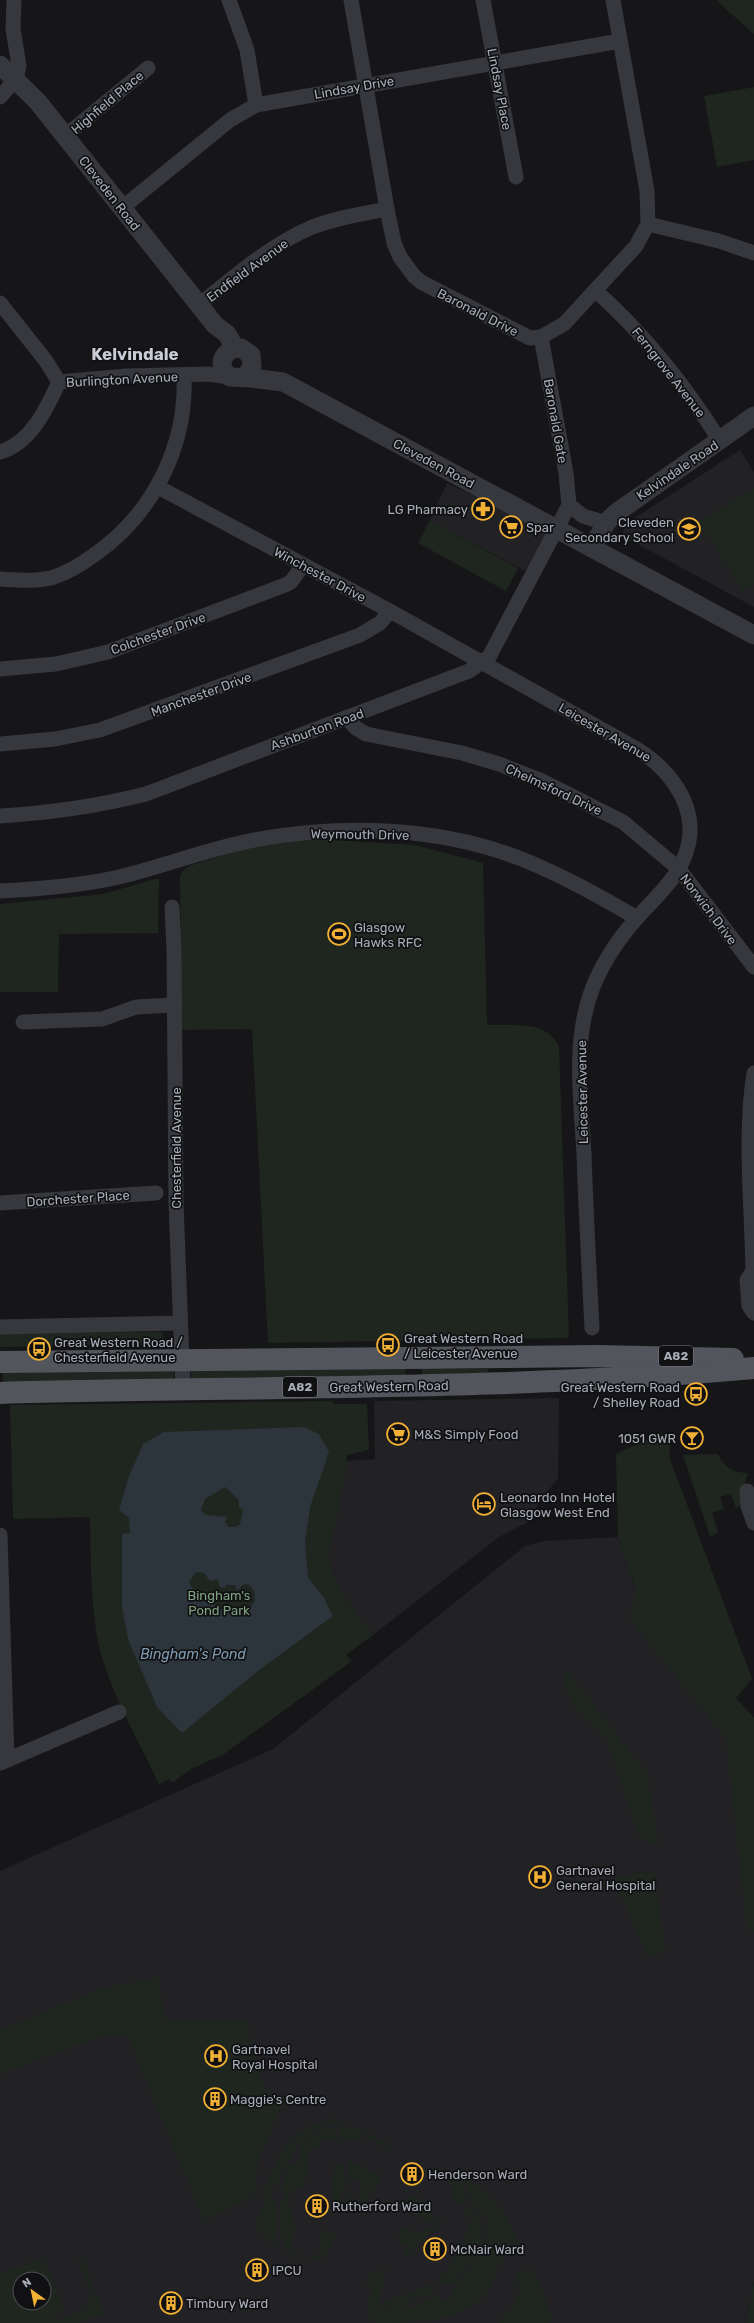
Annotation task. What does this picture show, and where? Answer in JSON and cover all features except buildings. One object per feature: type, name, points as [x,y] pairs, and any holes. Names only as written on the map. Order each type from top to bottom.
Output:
[{"type":"main road","name":"A82","points":[[0,1362],[598,1356],[678,1356],[754,1360]]},
{"type":"main road","name":"Great Western Road","points":[[0,1393],[183,1388],[499,1385],[600,1380],[754,1368]]},
{"type":"street","points":[[0,97],[16,79],[19,66],[13,29],[14,0]]},
{"type":"street","points":[[229,0],[247,50],[256,105]]},
{"type":"street","name":"Baronald Drive","points":[[351,0],[387,209],[397,250],[414,276],[422,282],[518,333],[530,338],[541,337]]},
{"type":"street","name":"Lindsay Place","points":[[483,0],[516,177]]},
{"type":"street","points":[[541,337],[564,324],[596,291],[636,246],[648,224],[647,191],[613,0]]},
{"type":"street","name":"Lindsay Drive","points":[[122,208],[230,120],[256,105],[495,62],[620,42]]},
{"type":"street","name":"Cleveden Road","points":[[0,65],[16,79],[66,136],[215,325],[231,365],[283,382],[754,635]]},
{"type":"street","name":"Highfield Place","points":[[66,136],[148,68]]},
{"type":"street","name":"Endfield Avenue","points":[[199,305],[280,244],[310,228],[342,217],[387,209]]},
{"type":"street","points":[[648,224],[719,241],[754,252]]},
{"type":"street","name":"Ferngrove Avenue","points":[[596,291],[623,315],[658,354],[720,440]]},
{"type":"street","points":[[0,302],[46,361],[59,382]]},
{"type":"street","name":"Baronald Gate","points":[[541,337],[566,473],[569,505]]},
{"type":"street","name":"Burlington Avenue","points":[[0,452],[19,442],[30,432],[50,401],[59,382],[127,376],[184,376],[231,365]]},
{"type":"street","points":[[0,579],[41,580],[55,576],[82,564],[101,550],[129,525],[158,487],[175,443],[185,398],[184,376]]},
{"type":"street","name":"Kelvindale Road","points":[[592,548],[606,523],[629,503],[754,416]]},
{"type":"street","name":"Winchester Drive","points":[[158,487],[483,662]]},
{"type":"street","points":[[556,529],[569,505],[583,516],[606,523]]},
{"type":"street","name":"Ashburton Road","points":[[0,816],[60,811],[114,802],[146,794],[470,671],[489,657],[556,529]]},
{"type":"street","name":"Colchester Drive","points":[[0,669],[56,664],[108,652],[286,585],[291,582],[303,566]]},
{"type":"street","name":"Manchester Drive","points":[[0,744],[83,734],[126,722],[360,635],[380,622],[390,611]]},
{"type":"street","name":"Leicester Avenue","points":[[483,662],[637,749],[660,765],[675,785],[683,799],[690,821],[690,835],[679,869],[663,891],[637,918],[608,958],[594,986],[580,1038],[592,1328]]},
{"type":"street","name":"Chelmsford Drive","points":[[347,718],[356,728],[366,734],[462,753],[498,764],[542,781],[623,822],[679,869]]},
{"type":"street","name":"Weymouth Drive","points":[[0,892],[84,884],[117,878],[259,839],[336,831],[381,831],[448,840],[490,849],[518,858],[568,879],[637,918]]},
{"type":"street","name":"Norwich Drive","points":[[679,869],[754,967]]},
{"type":"street","name":"Chesterfield Avenue","points":[[172,907],[175,1005],[176,1202],[183,1388]]},
{"type":"street","points":[[23,1022],[102,1019],[136,1007],[175,1005]]},
{"type":"street","points":[[754,1073],[750,1096],[752,1124],[753,1271],[747,1280],[749,1306],[754,1313]]},
{"type":"street","name":"Dorchester Place","points":[[0,1203],[156,1193]]},
{"type":"street","points":[[0,1327],[180,1323]]},
{"type":"street","points":[[747,1491],[748,1506],[754,1523]]},
{"type":"street","points":[[0,1534],[3,1761],[119,1712]]},
{"type":"shaded area","name":"Cleveden Secondary School","points":[[740,450],[754,472],[754,607],[621,535],[627,523]]},
{"type":"shaded area","points":[[447,483],[549,531],[525,571],[430,520]]},
{"type":"shaded area","points":[[559,1398],[558,1478],[537,1505],[532,1520],[499,1537],[373,1635],[339,1589],[328,1558],[346,1461],[375,1459],[374,1401]]},
{"type":"shaded area","points":[[618,1537],[636,1591],[754,1718],[754,2282],[746,2323],[0,2323],[0,1871],[273,1749],[525,1546],[545,1541]]},
{"type":"green space","points":[[717,0],[754,0],[754,34],[718,2]]},
{"type":"green space","points":[[754,87],[754,160],[717,167],[704,96]]},
{"type":"green space","points":[[754,488],[754,585],[743,591],[699,522]]},
{"type":"green space","points":[[430,520],[518,568],[506,591],[418,543]]},
{"type":"green space","points":[[315,839],[415,845],[483,863],[487,1025],[518,1025],[538,1028],[547,1032],[554,1038],[559,1047],[569,1338],[268,1343],[252,1029],[182,1030],[180,878],[182,872],[189,866],[244,848]]},
{"type":"green space","points":[[159,878],[158,933],[59,934],[58,992],[0,992],[0,904],[103,894]]},
{"type":"green space","points":[[162,1332],[166,1344],[0,1347],[0,1333]]},
{"type":"green space","points":[[431,1366],[446,1369],[488,1369],[488,1377],[422,1378],[422,1369]]},
{"type":"green space","points":[[191,1367],[405,1367],[405,1377],[191,1380]]},
{"type":"green space","points":[[174,1368],[174,1380],[3,1383],[3,1373],[6,1369]]},
{"type":"green space","name":"Bingham's Pond Park","points":[[333,1401],[333,1404],[367,1404],[369,1450],[347,1455],[346,1470],[328,1558],[339,1589],[373,1635],[346,1655],[352,1661],[224,1754],[191,1769],[172,1783],[170,1779],[159,1784],[124,1714],[109,1677],[98,1641],[95,1626],[91,1579],[90,1517],[13,1519],[10,1405]]},
{"type":"green space","points":[[659,1432],[669,1437],[670,1459],[752,1679],[736,1698],[754,1718],[754,1931],[747,1931],[726,1738],[630,1620],[636,1590],[618,1537],[616,1454]]},
{"type":"green space","points":[[718,1454],[726,1466],[738,1472],[748,1473],[743,1488],[742,1506],[736,1508],[731,1494],[720,1497],[724,1509],[712,1513],[718,1533],[710,1536],[683,1455]]},
{"type":"green space","points":[[567,1671],[648,1775],[658,1847],[639,1836],[607,1739],[573,1705],[563,1681]]},
{"type":"green space","points":[[654,1871],[665,1950],[648,1959],[614,1878]]},
{"type":"green space","points":[[159,1977],[164,2021],[248,2021],[250,2047],[265,2089],[285,2100],[259,2156],[254,2196],[204,2221],[127,2035],[99,2037],[0,2074],[0,2030],[104,1988]]},
{"type":"green space","points":[[328,2119],[337,2120],[337,2123],[325,2125],[306,2136],[292,2154],[277,2186],[270,2189],[269,2196],[277,2203],[277,2239],[274,2246],[255,2225],[266,2202],[263,2197],[263,2190],[275,2165],[294,2138],[303,2131]]},
{"type":"green space","points":[[339,2125],[360,2129],[393,2147],[391,2151],[360,2134],[356,2141],[340,2140],[337,2126]]},
{"type":"green space","points":[[333,2126],[336,2140],[321,2138],[320,2148],[310,2146],[304,2188],[295,2187],[294,2190],[288,2192],[288,2198],[293,2199],[292,2202],[285,2197],[281,2188],[290,2164],[296,2165],[301,2162],[302,2155],[299,2149],[306,2141],[319,2132]]},
{"type":"green space","points":[[347,2159],[382,2177],[364,2202],[357,2200],[363,2189],[359,2181],[350,2179]]},
{"type":"green space","points":[[335,2164],[344,2166],[344,2174],[348,2184],[340,2197],[343,2207],[337,2209],[330,2205]]},
{"type":"green space","points":[[427,2167],[461,2183],[467,2198],[463,2206],[451,2196],[455,2187],[425,2171]]},
{"type":"green space","points":[[466,2179],[484,2191],[498,2206],[518,2242],[517,2248],[504,2258],[498,2267],[488,2289],[478,2300],[466,2309],[453,2315],[438,2319],[376,2323],[369,2315],[368,2311],[368,2301],[373,2286],[366,2281],[372,2271],[379,2275],[386,2264],[380,2304],[383,2309],[396,2311],[405,2309],[436,2295],[442,2302],[452,2298],[454,2290],[485,2241],[485,2227],[489,2221],[485,2214],[478,2212],[471,2201],[466,2188]]},
{"type":"green space","points":[[347,2193],[352,2197],[348,2202],[354,2210],[358,2204],[364,2208],[361,2216],[347,2206],[344,2199]]},
{"type":"green space","points":[[410,2194],[433,2206],[431,2212],[435,2217],[426,2224],[425,2219],[413,2210],[402,2208]]},
{"type":"green space","points":[[283,2199],[291,2206],[290,2216],[294,2217],[293,2224],[295,2225],[291,2252],[302,2254],[300,2259],[293,2257],[287,2252],[281,2236],[280,2202]]},
{"type":"green space","points":[[467,2208],[472,2210],[476,2216],[481,2227],[482,2239],[458,2279],[449,2285],[442,2285],[440,2278],[449,2270],[473,2221],[463,2210]]},
{"type":"green space","points":[[440,2219],[444,2219],[407,2257],[403,2255],[407,2247],[399,2242],[400,2235],[396,2233],[408,2226],[412,2232],[416,2233],[424,2231]]},
{"type":"green space","points":[[322,2228],[337,2235],[323,2256],[319,2259],[308,2260],[309,2255],[319,2256]]},
{"type":"green space","points":[[42,2258],[48,2271],[12,2271],[12,2311],[52,2311],[52,2280],[64,2306],[51,2321],[64,2318],[80,2311],[89,2302],[92,2296],[77,2259],[82,2258],[104,2313],[78,2323],[0,2323],[0,2274]]},
{"type":"green space","points":[[522,2270],[529,2270],[534,2275],[541,2287],[553,2320],[548,2323],[498,2323],[515,2301],[521,2285],[514,2282],[518,2272]]},
{"type":"green space","points":[[754,2282],[754,2323],[746,2323]]},
{"type":"green space","points":[[433,2284],[437,2287],[433,2293],[426,2296],[412,2298],[405,2307],[399,2310],[392,2312],[384,2306],[384,2302]]},
{"type":"water","name":"Bingham's Pond","points":[[304,1427],[319,1434],[329,1452],[310,1507],[305,1542],[308,1577],[324,1598],[333,1616],[259,1670],[182,1733],[157,1707],[128,1639],[122,1607],[122,1534],[130,1533],[129,1518],[119,1510],[129,1476],[143,1444],[164,1432]],"holes":[[[225,1487],[239,1500],[239,1507],[243,1510],[240,1524],[236,1527],[228,1527],[225,1522],[227,1517],[206,1515],[201,1510],[205,1499]],[[197,1572],[204,1573],[210,1581],[218,1579],[220,1587],[225,1588],[226,1585],[234,1585],[238,1591],[242,1585],[248,1584],[254,1591],[255,1601],[247,1612],[233,1615],[208,1602],[196,1593],[189,1582]]]},
{"type":"place","name":"LG Pharmacy","points":[[483,509]]},
{"type":"place","name":"Spar","points":[[511,527]]},
{"type":"place","name":"Cleveden Secondary School","points":[[689,529]]},
{"type":"place","name":"Glasgow Hawks RFC","points":[[339,934]]},
{"type":"place","name":"Great Western Road / Leicester Avenue","points":[[388,1345]]},
{"type":"place","name":"Great Western Road / Chesterfield Avenue","points":[[39,1349]]},
{"type":"place","name":"Great Western Road / Shelley Road","points":[[696,1394]]},
{"type":"place","name":"M&S Simply Food","points":[[398,1434]]},
{"type":"place","name":"1051 GWR","points":[[692,1438]]},
{"type":"place","name":"Leonardo Inn Hotel Glasgow West End","points":[[484,1504]]},
{"type":"place","name":"Gartnavel General Hospital","points":[[540,1877]]},
{"type":"place","name":"Gartnavel Royal Hospital","points":[[216,2056]]},
{"type":"place","name":"Maggie's Centre","points":[[215,2099]]},
{"type":"place","name":"Henderson Ward","points":[[412,2174]]},
{"type":"place","name":"Rutherford Ward","points":[[317,2206]]},
{"type":"place","name":"McNair Ward","points":[[435,2249]]},
{"type":"place","name":"IPCU","points":[[257,2270]]},
{"type":"place","name":"Timbury Ward","points":[[171,2303]]},
{"type":"district","name":"Kelvindale","points":[[135,354]]}]
